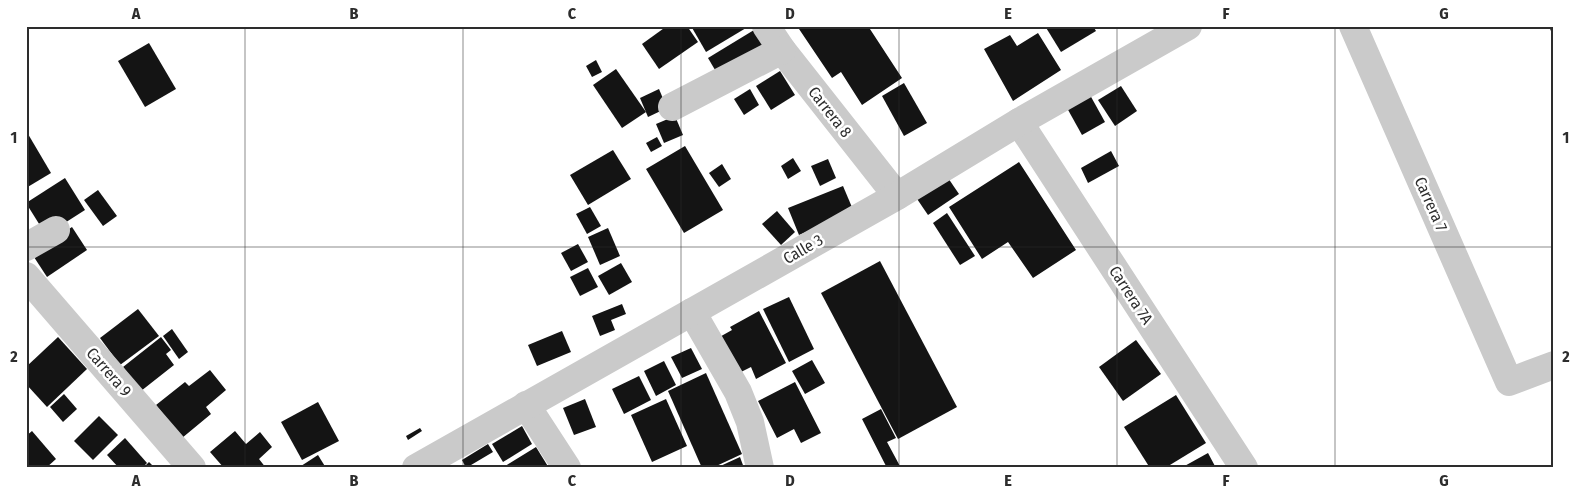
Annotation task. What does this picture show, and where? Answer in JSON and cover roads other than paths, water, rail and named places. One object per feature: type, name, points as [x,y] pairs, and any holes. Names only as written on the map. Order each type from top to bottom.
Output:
[{"type":"street","name":"Carrera 8","points":[[766,26],[782,50],[897,196]]},
{"type":"street","name":"Calle 3","points":[[416,468],[897,196],[1019,122],[1188,26]]},
{"type":"street","name":"Carrera 7","points":[[1353,26],[1509,382],[1554,366]]},
{"type":"street","points":[[672,107],[782,50]]},
{"type":"street","name":"Carrera 7A","points":[[1019,122],[1244,468]]},
{"type":"street","points":[[26,247],[56,230]]},
{"type":"street","name":"Carrera 9","points":[[26,276],[192,468]]},
{"type":"street","points":[[692,312],[738,392],[750,422],[760,468]]},
{"type":"street","points":[[526,405],[567,468]]}]
